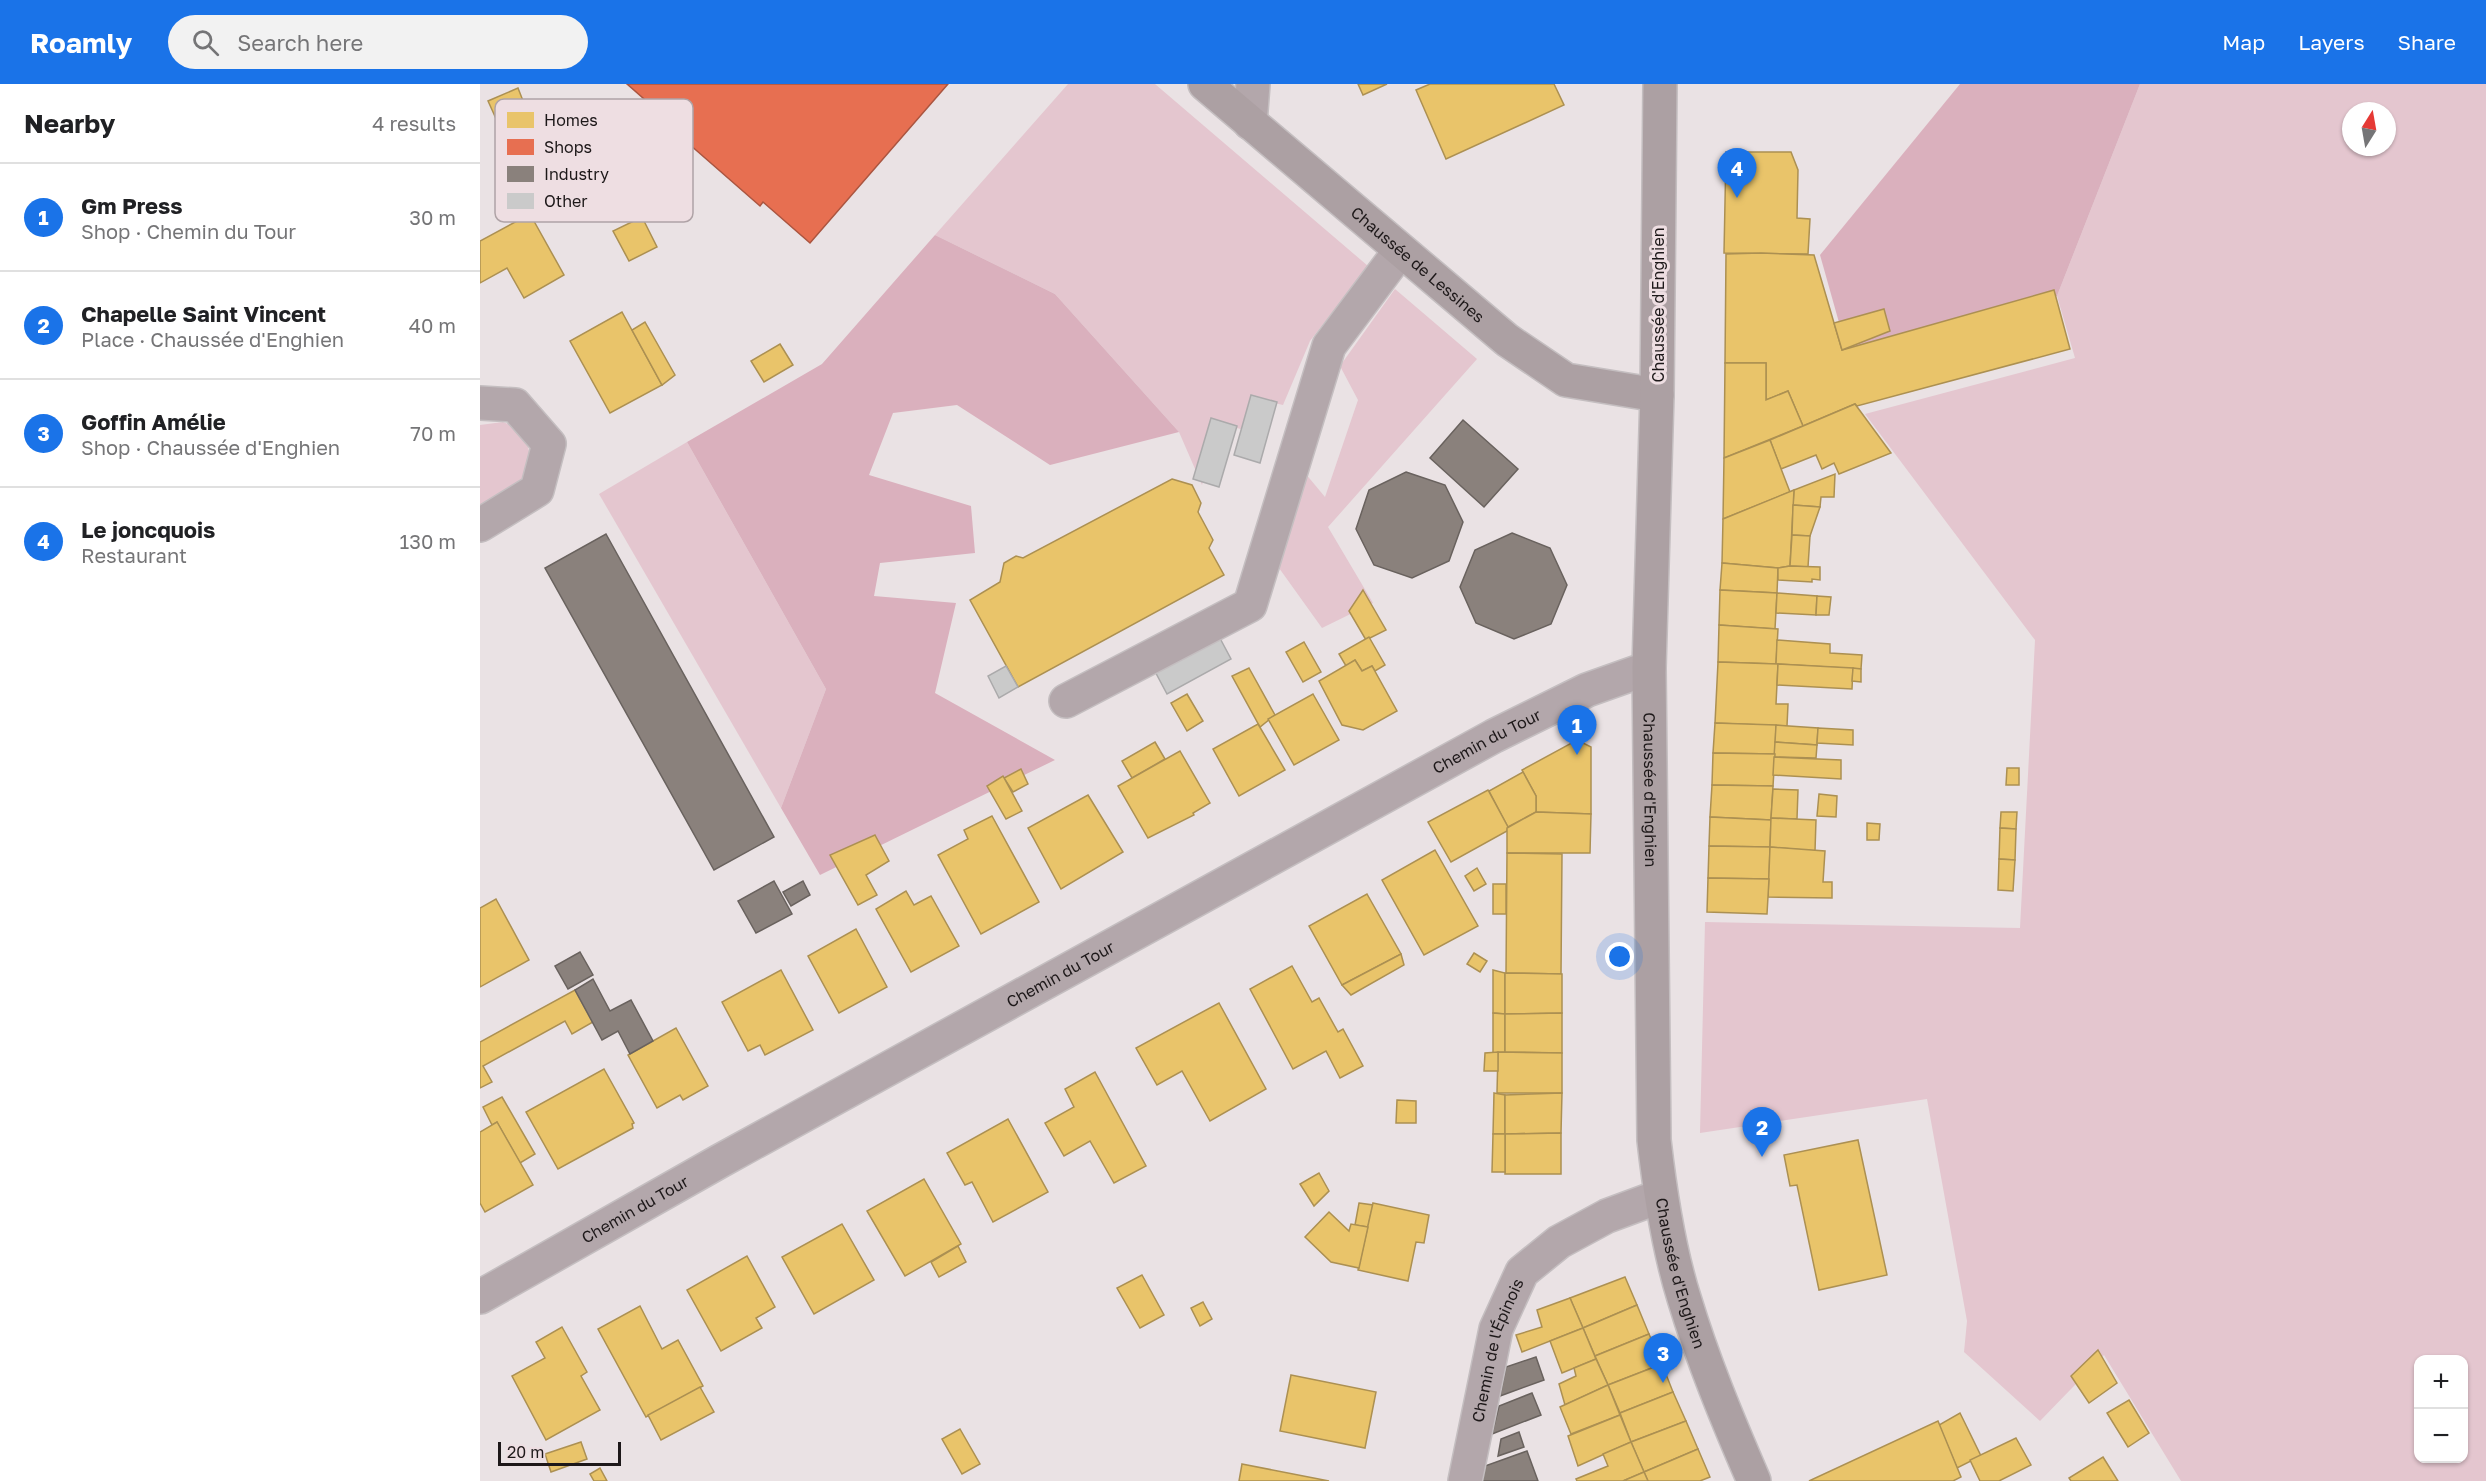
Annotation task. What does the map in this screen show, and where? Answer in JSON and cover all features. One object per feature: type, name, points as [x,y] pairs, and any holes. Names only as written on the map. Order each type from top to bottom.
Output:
[{"type":"main road","name":"Chaussée de Lessines","points":[[1205,84],[1507,340],[1566,380],[1657,395]]},
{"type":"main road","name":"Chaussée d'Enghien","points":[[1660,84],[1657,395],[1649,668],[1654,1140],[1661,1196],[1683,1296],[1715,1391],[1754,1481]]},
{"type":"street","points":[[1250,123],[1253,84]]},
{"type":"street","points":[[1066,701],[1250,605],[1329,346],[1400,251]]},
{"type":"street","points":[[480,403],[515,405],[549,444],[537,490],[480,525]]},
{"type":"street","name":"Chemin du Tour","points":[[480,1297],[720,1161],[1494,736],[1587,690],[1649,668]]},
{"type":"street","name":"Chemin de l'Épinois","points":[[1465,1481],[1496,1329],[1522,1272],[1559,1242],[1607,1216],[1661,1196]]},
{"type":"shaded area","points":[[1068,84],[1155,84],[1368,266],[1310,341],[1283,405],[1256,399],[1245,430],[1220,424],[1202,485],[1179,432],[1055,294],[935,235]]},
{"type":"shaded area","points":[[1960,84],[2140,84],[2057,296],[1847,351],[1820,255]]},
{"type":"shaded area","points":[[2140,84],[2486,84],[2486,1481],[2181,1481],[2104,1355],[2040,1421],[1964,1352],[1967,1321],[1927,1099],[1700,1133],[1705,922],[2020,928],[2035,640],[1865,414],[2075,358],[2057,296]]},
{"type":"shaded area","points":[[935,235],[1055,294],[1179,432],[1050,465],[957,405],[893,413],[869,475],[971,506],[975,553],[880,563],[874,596],[956,603],[935,693],[1055,760],[820,875],[781,808],[826,689],[687,442],[822,364]]},
{"type":"shaded area","points":[[1395,289],[1477,359],[1328,527],[1373,603],[1322,628],[1279,568],[1305,473],[1325,497],[1358,400],[1340,366]]},
{"type":"shaded area","points":[[503,422],[513,427],[526,441],[530,458],[528,467],[517,485],[480,506],[480,425]]},
{"type":"shaded area","points":[[687,442],[826,689],[781,808],[599,494]]},
{"type":"building: Homes","points":[[1358,84],[1387,84],[1363,95]]},
{"type":"building: Homes","points":[[1430,84],[1554,84],[1564,105],[1446,159],[1416,90]]},
{"type":"building: Homes","points":[[518,88],[522,99],[495,99],[495,116],[488,101]]},
{"type":"building: Homes","points":[[1726,152],[1791,152],[1798,170],[1797,218],[1810,219],[1808,254],[1724,253]]},
{"type":"building: Homes","points":[[515,222],[534,222],[564,275],[524,298],[507,268],[480,283],[480,241]]},
{"type":"building: Homes","points":[[632,222],[644,222],[657,247],[629,261],[613,231]]},
{"type":"building: Homes","points":[[1726,254],[1814,255],[1842,350],[2054,290],[2070,349],[1857,406],[1855,404],[1803,426],[1788,391],[1766,400],[1766,363],[1725,363]]},
{"type":"building: Homes","points":[[1884,309],[1890,331],[1842,350],[1834,323]]},
{"type":"building: Homes","points":[[622,312],[662,385],[610,413],[570,341]]},
{"type":"building: Homes","points":[[645,322],[675,375],[662,385],[632,330]]},
{"type":"building: Homes","points":[[780,344],[793,365],[764,382],[751,361]]},
{"type":"building: Homes","points":[[1725,363],[1766,363],[1766,400],[1788,391],[1803,426],[1724,458]]},
{"type":"building: Homes","points":[[1855,404],[1891,453],[1839,474],[1834,463],[1822,469],[1816,455],[1781,469],[1770,440]]},
{"type":"building: Homes","points":[[1770,440],[1790,492],[1723,519],[1724,458]]},
{"type":"building: Homes","points":[[1835,474],[1834,497],[1821,497],[1820,507],[1793,505],[1794,490]]},
{"type":"building: Homes","points":[[1172,479],[1192,485],[1201,503],[1198,512],[1213,540],[1209,548],[1224,575],[1018,687],[970,600],[1000,582],[1004,563],[1016,556],[1023,558]]},
{"type":"building: Homes","points":[[1794,490],[1790,566],[1778,568],[1722,563],[1723,519]]},
{"type":"building: Homes","points":[[1793,505],[1820,507],[1810,536],[1792,535]]},
{"type":"building: Homes","points":[[1792,535],[1810,536],[1808,567],[1790,566]]},
{"type":"building: Homes","points":[[1722,563],[1778,568],[1777,593],[1720,590]]},
{"type":"building: Homes","points":[[1820,567],[1820,580],[1812,579],[1812,582],[1778,580],[1778,568]]},
{"type":"building: Homes","points":[[1363,590],[1386,630],[1366,640],[1349,611]]},
{"type":"building: Homes","points":[[1720,590],[1777,593],[1775,629],[1719,625]]},
{"type":"building: Homes","points":[[1777,593],[1817,596],[1816,615],[1776,613]]},
{"type":"building: Homes","points":[[1817,596],[1831,597],[1829,615],[1816,615]]},
{"type":"building: Homes","points":[[1719,625],[1778,629],[1776,664],[1718,662]]},
{"type":"building: Homes","points":[[1369,637],[1385,665],[1375,671],[1372,666],[1362,671],[1355,660],[1346,666],[1339,654]]},
{"type":"building: Homes","points":[[1777,640],[1830,644],[1830,653],[1862,655],[1861,669],[1776,664]]},
{"type":"building: Homes","points":[[1304,642],[1321,672],[1303,682],[1286,652]]},
{"type":"building: Homes","points":[[1355,660],[1362,671],[1372,666],[1397,711],[1363,730],[1342,725],[1319,681]]},
{"type":"building: Homes","points":[[1718,662],[1778,664],[1776,704],[1788,704],[1787,726],[1715,723]]},
{"type":"building: Homes","points":[[1778,664],[1853,668],[1852,689],[1777,685]]},
{"type":"building: Homes","points":[[1249,668],[1275,715],[1260,727],[1232,676]]},
{"type":"building: Homes","points":[[1853,668],[1861,669],[1861,682],[1852,681]]},
{"type":"building: Homes","points":[[1187,694],[1203,721],[1187,731],[1171,703]]},
{"type":"building: Homes","points":[[1313,694],[1339,740],[1294,765],[1268,719]]},
{"type":"building: Homes","points":[[1715,723],[1776,725],[1775,754],[1713,753]]},
{"type":"building: Homes","points":[[1258,724],[1285,770],[1239,796],[1213,749]]},
{"type":"building: Homes","points":[[1776,725],[1818,728],[1817,745],[1775,742]]},
{"type":"building: Homes","points":[[1818,728],[1853,730],[1853,745],[1817,743]]},
{"type":"building: Homes","points":[[1577,740],[1591,747],[1591,814],[1536,812],[1536,796],[1522,770]]},
{"type":"building: Homes","points":[[1155,742],[1165,759],[1132,778],[1122,761]]},
{"type":"building: Homes","points":[[1775,742],[1817,745],[1816,758],[1774,757]]},
{"type":"building: Homes","points":[[1180,751],[1210,803],[1193,813],[1194,815],[1148,838],[1118,786]]},
{"type":"building: Homes","points":[[1713,753],[1775,754],[1773,786],[1712,785]]},
{"type":"building: Homes","points":[[1774,757],[1841,760],[1841,779],[1773,775]]},
{"type":"building: Homes","points":[[2007,768],[2019,768],[2019,785],[2006,785]]},
{"type":"building: Homes","points":[[1021,769],[1028,784],[1013,792],[1004,778]]},
{"type":"building: Homes","points":[[1523,772],[1536,796],[1536,812],[1508,827],[1489,791]]},
{"type":"building: Homes","points":[[1003,776],[1022,811],[1006,819],[987,786]]},
{"type":"building: Homes","points":[[1712,785],[1773,786],[1771,820],[1710,817]]},
{"type":"building: Homes","points":[[1773,789],[1798,790],[1797,819],[1771,818]]},
{"type":"building: Homes","points":[[1488,790],[1508,827],[1507,831],[1451,862],[1428,822]]},
{"type":"building: Homes","points":[[1819,794],[1837,796],[1836,817],[1817,816]]},
{"type":"building: Homes","points":[[1088,795],[1123,852],[1061,889],[1028,828]]},
{"type":"building: Homes","points":[[1536,812],[1591,814],[1590,853],[1507,853],[1507,828]]},
{"type":"building: Homes","points":[[2001,812],[2017,812],[2016,829],[2000,828]]},
{"type":"building: Homes","points":[[992,816],[1039,902],[981,934],[938,855],[968,839],[964,830]]},
{"type":"building: Homes","points":[[1710,817],[1771,820],[1770,847],[1709,846]]},
{"type":"building: Homes","points":[[1771,818],[1816,820],[1815,851],[1770,847]]},
{"type":"building: Homes","points":[[1867,823],[1880,824],[1879,840],[1867,840]]},
{"type":"building: Homes","points":[[2000,828],[2016,829],[2015,860],[1999,859]]},
{"type":"building: Homes","points":[[875,835],[889,861],[866,875],[877,895],[858,905],[830,855]]},
{"type":"building: Homes","points":[[1709,846],[1770,847],[1769,879],[1708,878]]},
{"type":"building: Homes","points":[[1770,847],[1825,851],[1823,882],[1832,882],[1832,898],[1768,897]]},
{"type":"building: Homes","points":[[1435,850],[1478,926],[1424,955],[1382,880]]},
{"type":"building: Homes","points":[[1507,853],[1562,854],[1561,974],[1506,973]]},
{"type":"building: Homes","points":[[1999,859],[2015,860],[2013,891],[1998,890]]},
{"type":"building: Homes","points":[[1477,868],[1486,884],[1474,891],[1465,876]]},
{"type":"building: Homes","points":[[1708,878],[1769,879],[1767,914],[1707,912]]},
{"type":"building: Homes","points":[[1493,884],[1506,884],[1506,914],[1493,914]]},
{"type":"building: Homes","points":[[906,891],[914,905],[931,896],[959,946],[911,972],[876,909]]},
{"type":"building: Homes","points":[[1367,894],[1401,954],[1342,985],[1309,926]]},
{"type":"building: Homes","points":[[496,899],[529,960],[480,987],[480,908]]},
{"type":"building: Homes","points":[[856,929],[887,987],[839,1013],[808,956]]},
{"type":"building: Homes","points":[[1474,953],[1487,961],[1480,972],[1467,964]]},
{"type":"building: Homes","points":[[1401,954],[1404,965],[1351,995],[1342,985]]},
{"type":"building: Homes","points":[[1292,966],[1312,1002],[1319,998],[1338,1032],[1343,1029],[1363,1066],[1340,1078],[1326,1051],[1293,1069],[1250,989]]},
{"type":"building: Homes","points":[[781,970],[813,1030],[765,1055],[760,1045],[748,1051],[722,1002]]},
{"type":"building: Homes","points":[[1493,970],[1505,973],[1505,1014],[1493,1013]]},
{"type":"building: Homes","points":[[1505,973],[1562,974],[1562,1013],[1505,1014]]},
{"type":"building: Homes","points":[[575,990],[593,1022],[572,1034],[565,1021],[483,1066],[492,1082],[480,1088],[480,1042]]},
{"type":"building: Homes","points":[[1219,1003],[1266,1089],[1210,1121],[1182,1071],[1157,1085],[1136,1048]]},
{"type":"building: Homes","points":[[1493,1013],[1505,1014],[1505,1052],[1493,1053]]},
{"type":"building: Homes","points":[[1562,1013],[1562,1053],[1505,1052],[1505,1014]]},
{"type":"building: Homes","points":[[676,1028],[708,1086],[683,1100],[680,1095],[657,1108],[628,1055]]},
{"type":"building: Homes","points":[[1498,1052],[1562,1053],[1562,1093],[1497,1093]]},
{"type":"building: Homes","points":[[1498,1052],[1498,1071],[1484,1071],[1485,1053]]},
{"type":"building: Homes","points":[[604,1069],[634,1123],[633,1128],[558,1169],[526,1112]]},
{"type":"building: Homes","points":[[1095,1072],[1146,1166],[1114,1183],[1090,1141],[1064,1156],[1045,1123],[1074,1107],[1065,1089]]},
{"type":"building: Homes","points":[[1494,1093],[1505,1095],[1505,1134],[1493,1134]]},
{"type":"building: Homes","points":[[1562,1093],[1561,1133],[1505,1134],[1505,1095]]},
{"type":"building: Homes","points":[[502,1097],[535,1154],[520,1163],[497,1122],[492,1125],[483,1107]]},
{"type":"building: Homes","points":[[1397,1100],[1416,1101],[1416,1123],[1396,1123]]},
{"type":"building: Homes","points":[[1008,1119],[1048,1192],[993,1222],[972,1182],[965,1185],[947,1153]]},
{"type":"building: Homes","points":[[497,1122],[533,1185],[485,1212],[480,1203],[480,1132]]},
{"type":"building: Homes","points":[[1561,1133],[1561,1174],[1505,1174],[1505,1134]]},
{"type":"building: Homes","points":[[1493,1134],[1505,1134],[1505,1172],[1492,1172]]},
{"type":"building: Homes","points":[[1858,1140],[1887,1275],[1819,1290],[1797,1185],[1790,1186],[1784,1155]]},
{"type":"building: Homes","points":[[1319,1173],[1329,1191],[1314,1206],[1300,1184]]},
{"type":"building: Homes","points":[[924,1179],[961,1244],[905,1276],[867,1211]]},
{"type":"building: Homes","points":[[1359,1203],[1373,1205],[1368,1227],[1355,1225]]},
{"type":"building: Homes","points":[[1373,1203],[1429,1215],[1424,1243],[1416,1242],[1408,1281],[1358,1270]]},
{"type":"building: Homes","points":[[1329,1212],[1349,1231],[1351,1224],[1368,1227],[1359,1268],[1331,1262],[1305,1237]]},
{"type":"building: Homes","points":[[842,1224],[874,1280],[814,1314],[782,1257]]},
{"type":"building: Homes","points":[[958,1246],[966,1262],[939,1277],[931,1262]]},
{"type":"building: Homes","points":[[747,1256],[775,1307],[756,1318],[762,1328],[721,1351],[687,1290]]},
{"type":"building: Homes","points":[[1142,1275],[1164,1315],[1140,1328],[1117,1288]]},
{"type":"building: Homes","points":[[1625,1277],[1637,1305],[1583,1328],[1570,1298]]},
{"type":"building: Homes","points":[[1570,1298],[1583,1328],[1522,1352],[1516,1335],[1542,1327],[1537,1310]]},
{"type":"building: Homes","points":[[1203,1302],[1212,1319],[1200,1326],[1191,1308]]},
{"type":"building: Homes","points":[[1637,1305],[1649,1334],[1595,1356],[1583,1328]]},
{"type":"building: Homes","points":[[640,1306],[662,1349],[678,1340],[703,1386],[646,1417],[598,1329]]},
{"type":"building: Homes","points":[[562,1327],[587,1372],[581,1376],[600,1410],[546,1440],[512,1376],[545,1358],[536,1342]]},
{"type":"building: Homes","points":[[1583,1328],[1596,1359],[1562,1373],[1550,1341]]},
{"type":"building: Homes","points":[[1649,1334],[1662,1364],[1608,1385],[1595,1356]]},
{"type":"building: Homes","points":[[2098,1350],[2117,1383],[2089,1403],[2071,1376]]},
{"type":"building: Homes","points":[[1596,1359],[1608,1385],[1565,1405],[1559,1384],[1576,1376],[1574,1368]]},
{"type":"building: Homes","points":[[1662,1364],[1673,1392],[1620,1413],[1608,1385]]},
{"type":"building: Homes","points":[[1291,1375],[1376,1392],[1365,1448],[1280,1431]]},
{"type":"building: Homes","points":[[1608,1385],[1620,1415],[1571,1434],[1560,1407]]},
{"type":"building: Homes","points":[[700,1387],[714,1412],[661,1440],[648,1415]]},
{"type":"building: Homes","points":[[1673,1392],[1686,1421],[1631,1442],[1620,1413]]},
{"type":"building: Homes","points":[[2129,1400],[2149,1433],[2128,1447],[2107,1413]]},
{"type":"building: Homes","points":[[1960,1413],[1981,1456],[1957,1468],[1939,1425]]},
{"type":"building: Homes","points":[[1620,1415],[1631,1442],[1578,1466],[1568,1436]]},
{"type":"building: Homes","points":[[1686,1421],[1698,1449],[1644,1472],[1631,1442]]},
{"type":"building: Homes","points":[[1938,1421],[1961,1477],[1953,1481],[1809,1481]]},
{"type":"building: Homes","points":[[960,1429],[980,1464],[962,1474],[942,1439]]},
{"type":"building: Homes","points":[[2016,1438],[2031,1465],[1999,1481],[1980,1481],[1970,1460]]},
{"type":"building: Homes","points":[[581,1442],[587,1459],[551,1472],[545,1454]]},
{"type":"building: Homes","points":[[1631,1442],[1644,1472],[1623,1481],[1577,1481],[1576,1479],[1608,1466],[1603,1454]]},
{"type":"building: Homes","points":[[1698,1449],[1710,1477],[1700,1481],[1648,1481],[1644,1472]]},
{"type":"building: Homes","points":[[2103,1457],[2118,1481],[2071,1481],[2069,1478]]},
{"type":"building: Homes","points":[[1242,1464],[1329,1481],[1239,1481]]},
{"type":"building: Homes","points":[[600,1468],[607,1481],[594,1481],[590,1474]]},
{"type":"building: Homes","points":[[1644,1472],[1648,1481],[1623,1481]]},
{"type":"building: Shops","points":[[627,84],[948,84],[810,243],[763,202],[760,206],[693,147],[693,99],[644,99]]},
{"type":"building: Industry","points":[[1463,420],[1518,469],[1484,507],[1430,458]]},
{"type":"building: Industry","points":[[1406,472],[1445,485],[1463,522],[1449,561],[1412,578],[1374,565],[1356,529],[1369,490]]},
{"type":"building: Industry","points":[[1512,533],[1550,548],[1567,585],[1551,624],[1514,639],[1476,623],[1460,587],[1475,550]]},
{"type":"building: Industry","points":[[606,534],[774,837],[714,870],[545,568]]},
{"type":"building: Industry","points":[[774,881],[792,914],[756,933],[738,901]]},
{"type":"building: Industry","points":[[803,881],[810,895],[791,906],[783,892]]},
{"type":"building: Industry","points":[[580,952],[593,975],[568,989],[555,966]]},
{"type":"building: Industry","points":[[593,979],[610,1011],[631,1000],[653,1041],[630,1054],[618,1031],[602,1040],[575,990]]},
{"type":"building: Industry","points":[[1536,1357],[1544,1380],[1500,1396],[1506,1367]]},
{"type":"building: Industry","points":[[1532,1393],[1541,1415],[1492,1434],[1499,1406]]},
{"type":"building: Industry","points":[[1519,1432],[1524,1447],[1498,1456],[1501,1439]]},
{"type":"building: Industry","points":[[1527,1451],[1538,1481],[1482,1481],[1485,1466]]},
{"type":"building: Other","points":[[1251,395],[1277,402],[1260,463],[1234,455]]},
{"type":"building: Other","points":[[1211,418],[1237,426],[1219,487],[1193,479]]},
{"type":"building: Other","points":[[1214,627],[1231,659],[1167,694],[1150,662]]},
{"type":"building: Other","points":[[1006,666],[1018,687],[999,698],[988,676]]},
{"type":"place","name":"Le joncquois","points":[[1737,198]]},
{"type":"place","name":"Gm Press","points":[[1577,755]]},
{"type":"place","name":"Chapelle Saint Vincent","points":[[1762,1157]]},
{"type":"place","name":"Goffin Amélie","points":[[1663,1383]]}]
